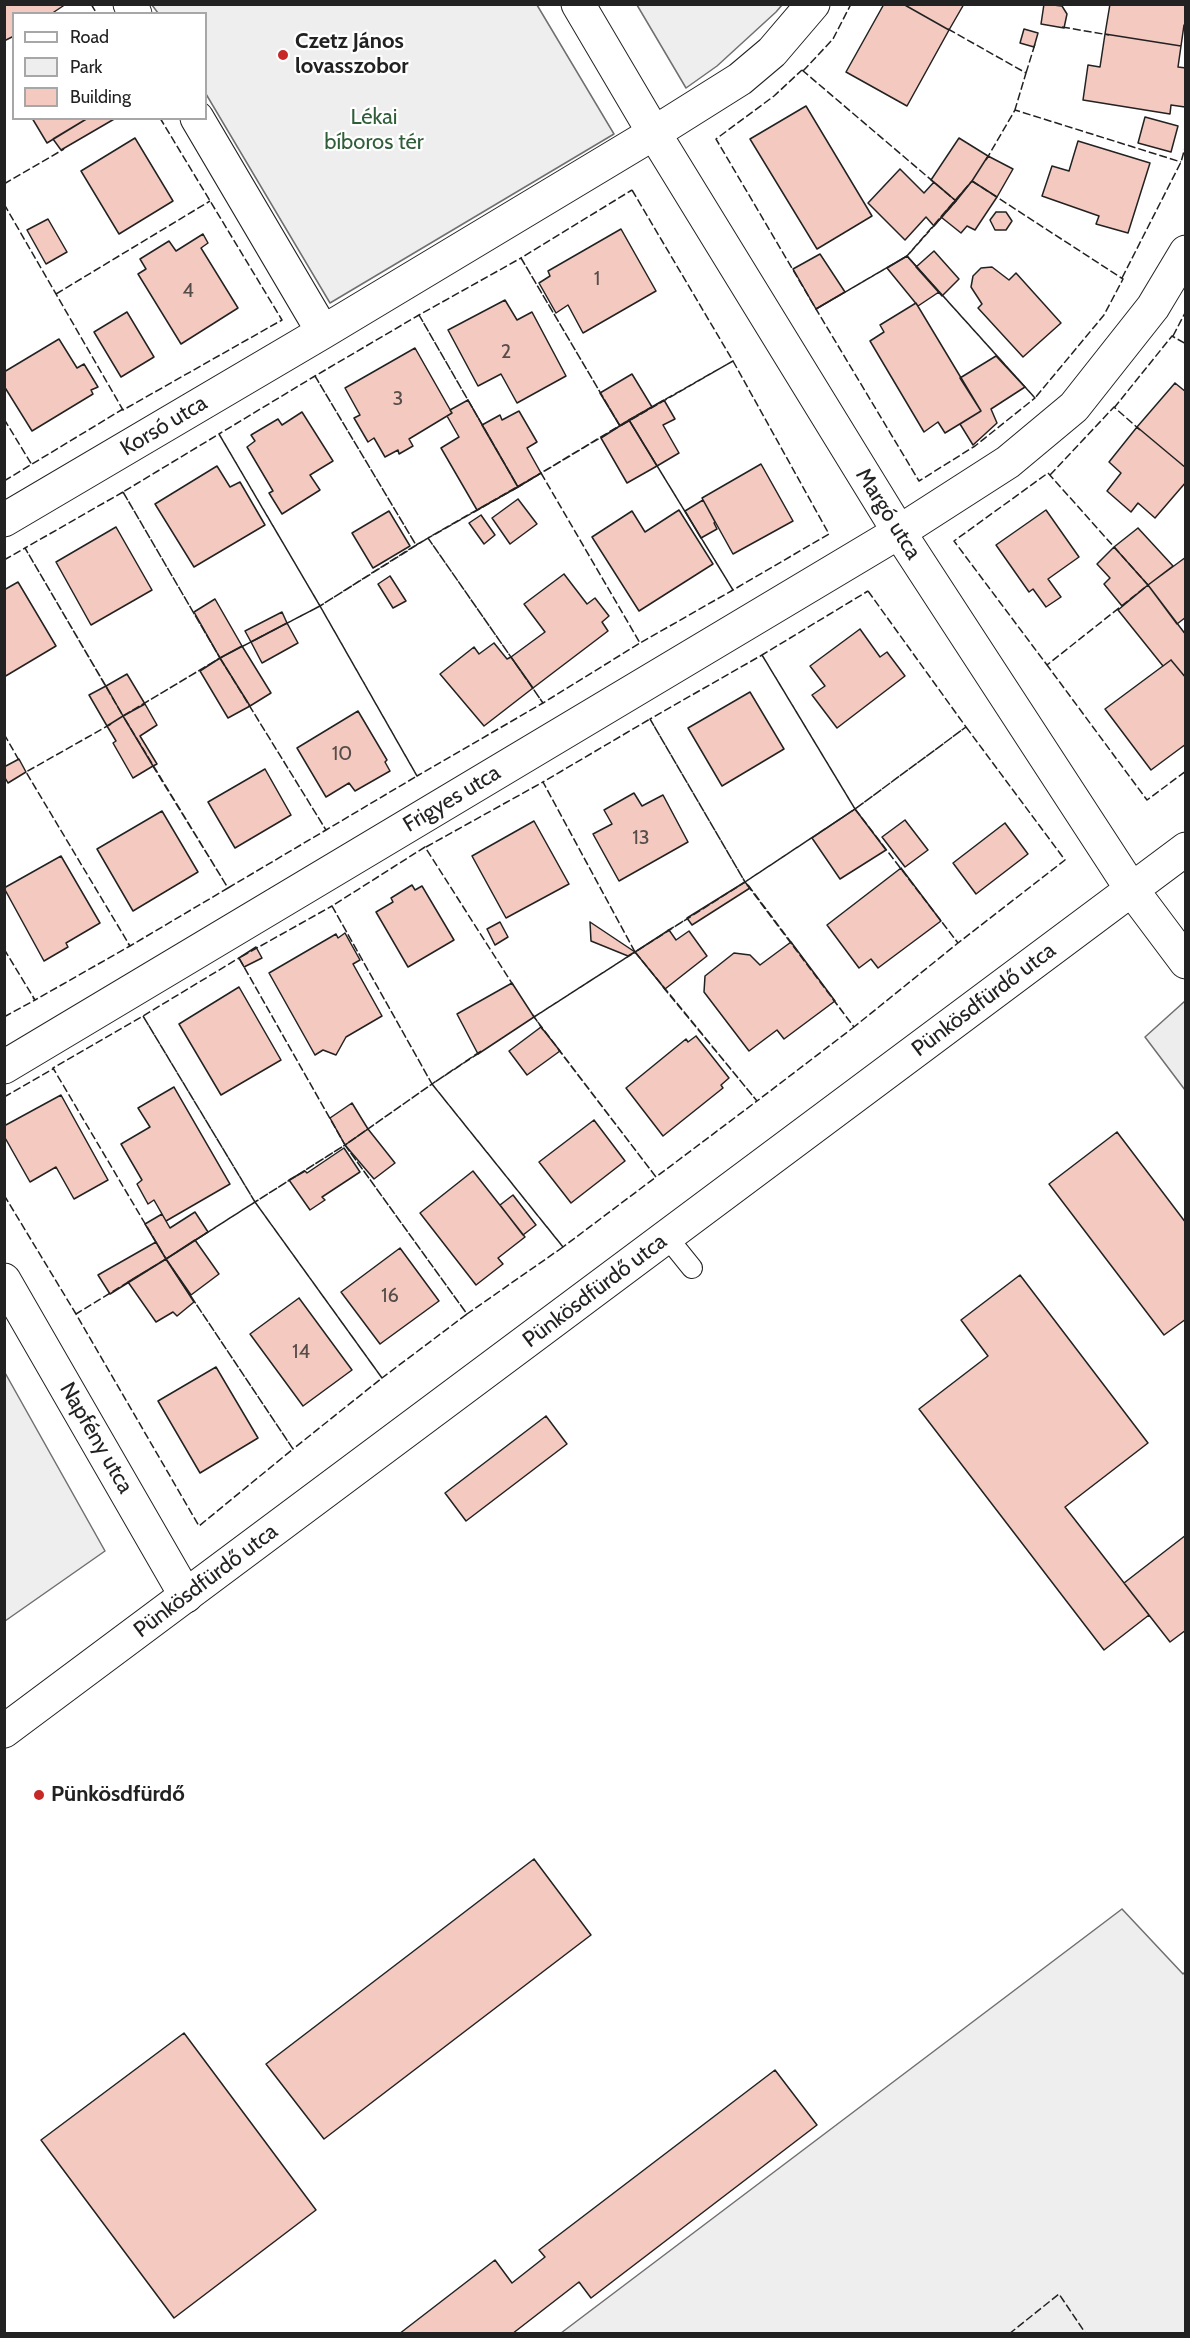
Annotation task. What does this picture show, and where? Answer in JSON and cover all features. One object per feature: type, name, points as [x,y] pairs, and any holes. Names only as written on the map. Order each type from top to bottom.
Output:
[{"type":"street","points":[[578,4],[654,133]]},
{"type":"street","points":[[198,120],[323,332],[740,79],[772,52],[813,4]]},
{"type":"street","name":"Margó utca","points":[[654,133],[899,532],[1132,890],[1185,962]]},
{"type":"street","name":"Frigyes utca","points":[[4,1067],[899,532],[1008,462],[1074,406],[1153,307],[1185,252]]},
{"type":"street","name":"Korsó utca","points":[[4,520],[323,332]]},
{"type":"street","name":"Pünkösdfürdő utca","points":[[4,1731],[1185,849]]},
{"type":"street","name":"Napfény utca","points":[[4,1280],[186,1596]]},
{"type":"lane","points":[[667,1237],[692,1268]]},
{"type":"green space","name":"Lékai bíboros tér","points":[[152,5],[537,5],[614,134],[330,303],[207,96],[207,12],[157,12]]},
{"type":"green space","points":[[637,5],[782,5],[717,66],[686,88]]},
{"type":"green space","points":[[4,1371],[105,1551],[5,1621],[4,1621]]},
{"type":"green space","points":[[1122,1909],[1183,1974],[1185,1972],[1185,2333],[561,2333]]},
{"type":"shaded area","points":[[1185,1001],[1185,1090],[1145,1037]]},
{"type":"building","points":[[7,4],[66,4],[54,12],[12,12],[12,37],[4,41],[4,6]]},
{"type":"building","points":[[884,4],[903,4],[949,30],[907,106],[846,72]]},
{"type":"building","points":[[903,4],[964,4],[949,30]]},
{"type":"building","points":[[1044,4],[1062,6],[1067,14],[1064,28],[1041,24]]},
{"type":"building","points":[[1110,4],[1186,4],[1186,25],[1184,25],[1181,46],[1105,34]]},
{"type":"building","points":[[1024,29],[1038,33],[1034,47],[1020,43]]},
{"type":"building","points":[[1105,34],[1181,46],[1178,67],[1186,68],[1185,107],[1171,105],[1170,114],[1083,100],[1088,65],[1100,67]]},
{"type":"building","points":[[806,106],[872,216],[817,249],[750,139]]},
{"type":"building","points":[[1145,117],[1178,126],[1171,152],[1138,143]]},
{"type":"building","points":[[33,120],[85,120],[47,143]]},
{"type":"building","points":[[85,120],[113,120],[61,150],[53,139]]},
{"type":"building","points":[[135,138],[173,201],[119,234],[81,171]]},
{"type":"building","points":[[959,138],[988,156],[956,201],[931,180]]},
{"type":"building","points":[[1078,141],[1150,163],[1128,233],[1096,224],[1099,216],[1042,196],[1052,166],[1069,171]]},
{"type":"building","points":[[988,156],[1013,169],[997,197],[972,181]]},
{"type":"building","points":[[900,169],[924,193],[934,182],[956,201],[934,226],[926,217],[905,240],[868,203]]},
{"type":"building","points":[[972,181],[997,197],[975,230],[967,226],[961,233],[941,217]]},
{"type":"building","points":[[996,212],[1006,212],[1012,221],[1006,230],[995,230],[990,220]]},
{"type":"building","points":[[48,219],[67,252],[46,264],[27,230]]},
{"type":"building","points":[[621,229],[656,291],[583,333],[568,305],[556,313],[539,283],[550,276],[548,271]]},
{"type":"building","points":[[203,234],[208,243],[201,248],[238,308],[181,344],[138,274],[146,269],[140,259],[169,241],[176,251]]},
{"type":"building","points":[[934,251],[959,279],[942,296],[916,267]]},
{"type":"building","points":[[820,254],[845,292],[816,309],[793,269]]},
{"type":"building","points":[[907,256],[939,292],[918,306],[887,268]]},
{"type":"building","points":[[992,267],[1009,280],[1016,273],[1061,323],[1023,357],[978,308],[982,304],[971,287],[973,276],[981,268]]},
{"type":"building","points":[[505,300],[517,320],[532,312],[566,376],[517,403],[501,374],[478,386],[448,330]]},
{"type":"building","points":[[916,303],[981,411],[945,433],[938,422],[924,432],[870,341],[884,332],[880,325]]},
{"type":"building","points":[[127,312],[154,357],[121,377],[94,332]]},
{"type":"building","points":[[59,339],[77,368],[84,364],[98,387],[91,390],[93,394],[32,431],[4,386],[4,372]]},
{"type":"building","points":[[415,348],[452,413],[409,439],[413,446],[399,454],[398,450],[385,457],[374,438],[368,442],[354,418],[360,415],[345,388]]},
{"type":"building","points":[[996,356],[1025,387],[991,409],[997,423],[973,445],[960,424],[981,411],[960,378]]},
{"type":"building","points":[[632,374],[652,407],[620,426],[600,393]]},
{"type":"building","points":[[1175,383],[1186,392],[1186,468],[1137,427]]},
{"type":"building","points":[[468,400],[518,487],[477,510],[441,448],[459,437],[447,416],[452,413],[450,410]]},
{"type":"building","points":[[664,400],[675,419],[663,425],[679,453],[657,466],[629,420]]},
{"type":"building","points":[[519,411],[537,442],[527,448],[541,473],[518,487],[482,425],[500,415],[502,420]]},
{"type":"building","points":[[302,412],[333,461],[310,475],[320,490],[282,514],[269,493],[273,491],[247,447],[255,441],[251,435],[278,419],[282,425]]},
{"type":"building","points":[[629,420],[657,466],[627,483],[601,438]]},
{"type":"building","points":[[1137,427],[1186,468],[1186,482],[1155,518],[1138,503],[1131,512],[1107,491],[1121,473],[1109,462]]},
{"type":"building","points":[[761,464],[793,521],[733,554],[702,498]]},
{"type":"building","points":[[217,466],[230,487],[240,482],[265,525],[194,567],[155,504]]},
{"type":"building","points":[[518,499],[537,524],[510,544],[492,518]]},
{"type":"building","points":[[703,500],[717,529],[701,538],[685,511]]},
{"type":"building","points":[[679,510],[713,564],[639,611],[592,537],[632,511],[645,532]]},
{"type":"building","points":[[1046,510],[1079,557],[1048,579],[1061,597],[1046,607],[1033,589],[1029,592],[996,545]]},
{"type":"building","points":[[389,511],[410,546],[373,568],[352,533]]},
{"type":"building","points":[[481,515],[495,535],[484,544],[469,523]]},
{"type":"building","points":[[116,527],[152,590],[91,625],[56,562]]},
{"type":"building","points":[[1138,528],[1173,566],[1148,585],[1114,547]]},
{"type":"building","points":[[1114,547],[1148,585],[1122,606],[1104,584],[1110,578],[1097,564]]},
{"type":"building","points":[[1186,557],[1186,617],[1177,624],[1148,585]]},
{"type":"building","points":[[564,574],[587,604],[595,598],[609,616],[602,622],[608,631],[533,688],[511,657],[545,632],[524,604]]},
{"type":"building","points":[[390,576],[406,601],[393,608],[378,584]]},
{"type":"building","points":[[18,582],[56,646],[4,677],[4,590]]},
{"type":"building","points":[[1148,585],[1186,635],[1186,678],[1171,660],[1163,666],[1118,610]]},
{"type":"building","points":[[215,599],[242,646],[220,658],[194,612]]},
{"type":"building","points":[[282,612],[287,623],[251,642],[245,631]]},
{"type":"building","points":[[287,623],[298,643],[262,663],[251,642]]},
{"type":"building","points":[[860,629],[880,657],[887,652],[905,676],[837,728],[812,695],[825,686],[810,666]]},
{"type":"building","points":[[494,643],[507,659],[511,657],[533,688],[484,726],[440,674],[474,647],[479,654]]},
{"type":"building","points":[[242,646],[271,693],[250,706],[220,658]]},
{"type":"building","points":[[220,658],[250,706],[228,718],[200,671]]},
{"type":"building","points":[[1171,660],[1186,678],[1186,744],[1151,770],[1105,709]]},
{"type":"building","points":[[127,674],[145,704],[123,716],[106,686]]},
{"type":"building","points":[[106,686],[123,716],[107,726],[89,695]]},
{"type":"building","points":[[750,692],[784,749],[722,786],[688,728]]},
{"type":"building","points":[[145,704],[157,725],[140,736],[157,764],[153,766],[123,716]]},
{"type":"building","points":[[358,711],[387,760],[385,762],[390,771],[355,791],[349,783],[326,797],[297,748]]},
{"type":"building","points":[[123,716],[153,766],[133,778],[113,743],[116,741],[107,726]]},
{"type":"building","points":[[19,759],[26,772],[8,783],[4,776],[4,767]]},
{"type":"building","points":[[265,769],[291,815],[235,848],[208,802]]},
{"type":"building","points":[[634,793],[642,806],[663,795],[688,842],[619,881],[593,834],[612,824],[604,810]]},
{"type":"building","points":[[855,809],[886,850],[840,879],[812,838]]},
{"type":"building","points":[[162,811],[198,872],[133,911],[97,849]]},
{"type":"building","points":[[905,820],[928,850],[905,867],[882,837]]},
{"type":"building","points":[[534,821],[569,884],[506,918],[472,856]]},
{"type":"building","points":[[1005,823],[1028,854],[976,894],[953,863]]},
{"type":"building","points":[[61,856],[100,923],[66,943],[68,947],[44,961],[4,888]]},
{"type":"building","points":[[901,868],[941,921],[878,968],[871,959],[859,968],[827,925]]},
{"type":"building","points":[[745,882],[750,888],[692,925],[687,918]]},
{"type":"building","points":[[412,885],[415,890],[422,886],[454,940],[408,967],[376,912],[393,902],[391,898]]},
{"type":"building","points":[[500,922],[508,937],[495,945],[487,929]]},
{"type":"building","points":[[590,922],[635,952],[628,956],[591,941]]},
{"type":"building","points":[[669,930],[676,940],[689,931],[707,956],[665,989],[635,952]]},
{"type":"building","points":[[345,933],[360,960],[353,964],[382,1016],[346,1037],[336,1055],[323,1050],[315,1055],[269,973],[336,934],[338,938]]},
{"type":"building","points":[[791,942],[835,1001],[784,1039],[777,1030],[749,1051],[704,992],[705,976],[734,953],[750,955],[760,965]]},
{"type":"building","points":[[256,947],[262,958],[244,967],[239,958]]},
{"type":"building","points":[[512,983],[534,1017],[478,1054],[457,1014]]},
{"type":"building","points":[[239,987],[281,1060],[221,1095],[179,1024]]},
{"type":"building","points":[[541,1027],[560,1051],[527,1075],[509,1051]]},
{"type":"building","points":[[696,1036],[729,1078],[721,1085],[723,1088],[663,1136],[626,1088],[686,1039],[688,1042]]},
{"type":"building","points":[[174,1087],[230,1184],[166,1221],[154,1200],[148,1204],[137,1184],[142,1180],[121,1144],[150,1127],[138,1108]]},
{"type":"building","points":[[61,1095],[108,1180],[74,1199],[56,1167],[30,1182],[4,1136],[4,1126]]},
{"type":"building","points":[[352,1103],[368,1129],[345,1145],[330,1118]]},
{"type":"building","points":[[594,1120],[625,1161],[571,1203],[539,1162]]},
{"type":"building","points":[[368,1129],[395,1163],[374,1179],[345,1145]]},
{"type":"building","points":[[1117,1132],[1186,1223],[1186,1319],[1164,1335],[1049,1184]]},
{"type":"building","points":[[344,1148],[360,1172],[322,1197],[325,1200],[310,1210],[289,1180],[305,1171],[307,1173]]},
{"type":"building","points":[[473,1171],[525,1237],[498,1258],[503,1264],[476,1285],[420,1213]]},
{"type":"building","points":[[513,1195],[536,1225],[523,1235],[500,1205]]},
{"type":"building","points":[[195,1212],[208,1232],[166,1259],[145,1224],[162,1214],[170,1228]]},
{"type":"building","points":[[195,1240],[219,1274],[191,1295],[166,1259]]},
{"type":"building","points":[[156,1242],[166,1259],[110,1294],[98,1275]]},
{"type":"building","points":[[400,1248],[439,1301],[380,1344],[341,1292]]},
{"type":"building","points":[[166,1259],[194,1302],[177,1316],[173,1312],[156,1322],[128,1282]]},
{"type":"building","points":[[1020,1275],[1148,1443],[1065,1507],[1149,1615],[1104,1650],[919,1409],[988,1356],[961,1320]]},
{"type":"building","points":[[299,1298],[352,1370],[303,1406],[250,1334]]},
{"type":"building","points":[[216,1367],[258,1438],[200,1473],[158,1401]]},
{"type":"building","points":[[546,1416],[567,1444],[466,1521],[445,1493]]},
{"type":"building","points":[[1186,1535],[1186,1630],[1170,1642],[1124,1583]]},
{"type":"building","points":[[534,1859],[591,1935],[324,2139],[266,2064]]},
{"type":"building","points":[[184,2033],[316,2210],[174,2318],[41,2140]]},
{"type":"building","points":[[775,2070],[817,2125],[591,2298],[579,2282],[512,2334],[399,2334],[495,2260],[512,2283],[545,2257],[539,2250]]},
{"type":"fence","points":[[91,4],[96,12]]},
{"type":"fence","points":[[803,71],[833,39],[851,4]]},
{"type":"fence","points":[[1062,27],[1109,35]]},
{"type":"fence","points":[[948,29],[1026,73],[1014,113]]},
{"type":"fence","points":[[1026,73],[1035,44]]},
{"type":"fence","points":[[802,70],[956,201],[907,256],[816,309],[716,139],[774,96],[802,70]]},
{"type":"fence","points":[[986,160],[1015,110],[1181,162]]},
{"type":"fence","points":[[4,204],[123,410],[282,320],[161,120]]},
{"type":"fence","points":[[1122,278],[1181,162],[1186,144]]},
{"type":"fence","points":[[4,184],[64,149]]},
{"type":"fence","points":[[972,181],[1123,279],[1104,315],[1035,398],[907,256],[972,181]]},
{"type":"fence","points":[[632,190],[733,361],[620,426],[521,258],[632,190]]},
{"type":"fence","points":[[56,294],[210,201]]},
{"type":"fence","points":[[907,256],[1035,398],[975,446],[919,481],[816,309],[907,256]]},
{"type":"fence","points":[[521,258],[620,426],[518,487],[419,315],[521,258]]},
{"type":"fence","points":[[1173,336],[1186,311]]},
{"type":"fence","points":[[419,315],[518,487],[416,545],[315,376],[419,315]]},
{"type":"fence","points":[[1114,408],[1172,336],[1186,344]]},
{"type":"fence","points":[[733,361],[829,534],[733,590],[629,420],[733,361]]},
{"type":"fence","points":[[315,376],[416,545],[320,606],[219,434],[315,376]]},
{"type":"fence","points":[[1050,475],[1114,407],[1140,430]]},
{"type":"fence","points":[[4,481],[123,409]]},
{"type":"fence","points":[[4,419],[32,465]]},
{"type":"fence","points":[[629,420],[733,590],[640,643],[541,473],[629,420]]},
{"type":"fence","points":[[219,434],[320,606],[220,658],[123,492],[219,434]]},
{"type":"fence","points":[[541,473],[640,643],[543,703],[428,538],[541,473]]},
{"type":"fence","points":[[1048,473],[1148,585],[1047,665],[954,541],[1048,473]]},
{"type":"fence","points":[[123,492],[220,658],[123,716],[25,548],[123,492]]},
{"type":"fence","points":[[428,538],[543,703],[417,776],[320,606],[428,538]]},
{"type":"fence","points":[[4,560],[25,548],[107,688]]},
{"type":"fence","points":[[868,591],[966,727],[855,809],[762,655],[868,591]]},
{"type":"fence","points":[[320,606],[417,776],[326,830],[220,658],[320,606]]},
{"type":"fence","points":[[762,655],[855,809],[745,882],[650,719],[762,655]]},
{"type":"fence","points":[[220,658],[326,830],[228,888],[123,716],[220,658]]},
{"type":"fence","points":[[1048,664],[1147,800],[1186,771]]},
{"type":"fence","points":[[650,719],[745,882],[635,952],[543,782],[650,719]]},
{"type":"fence","points":[[111,724],[26,772],[130,946],[228,888],[151,763]]},
{"type":"fence","points":[[966,727],[1065,860],[958,943],[855,809],[966,727]]},
{"type":"fence","points":[[4,734],[20,762]]},
{"type":"fence","points":[[426,847],[543,782],[635,952]]},
{"type":"fence","points":[[855,809],[958,943],[854,1027],[745,882],[855,809]]},
{"type":"fence","points":[[479,1053],[432,1084],[332,906],[425,847],[513,985]]},
{"type":"fence","points":[[748,885],[793,945]]},
{"type":"fence","points":[[332,906],[432,1084],[345,1145],[239,958],[332,906]]},
{"type":"fence","points":[[667,931],[690,917]]},
{"type":"fence","points":[[4,949],[35,1000],[130,946],[128,944]]},
{"type":"fence","points":[[635,952],[757,1101],[656,1177],[534,1017],[635,952]]},
{"type":"fence","points":[[534,1017],[632,954]]},
{"type":"fence","points":[[239,958],[345,1145],[255,1202],[143,1016],[239,958]]},
{"type":"fence","points":[[663,987],[757,1101],[854,1027],[832,998]]},
{"type":"fence","points":[[4,1017],[35,1000],[33,998]]},
{"type":"fence","points":[[533,1015],[543,1030]]},
{"type":"fence","points":[[143,1016],[255,1202],[166,1259],[53,1068],[143,1016]]},
{"type":"fence","points":[[481,1051],[432,1084],[563,1247],[656,1177],[558,1049]]},
{"type":"fence","points":[[4,1097],[53,1069]]},
{"type":"fence","points":[[432,1084],[563,1247],[467,1314],[345,1145],[432,1084]]},
{"type":"fence","points":[[345,1145],[467,1314],[382,1378],[255,1202],[345,1145]]},
{"type":"fence","points":[[4,1195],[76,1314],[78,1313]]},
{"type":"fence","points":[[255,1202],[382,1378],[293,1449],[166,1259],[255,1202]]},
{"type":"fence","points":[[166,1259],[293,1449],[199,1526],[76,1314],[166,1259]]},
{"type":"fence","points":[[1009,2334],[1059,2294],[1086,2334]]},
{"type":"place","name":"Czetz János lovasszobor","points":[[283,55]]},
{"type":"place","name":"Pünkösdfürdő","points":[[39,1795]]}]
